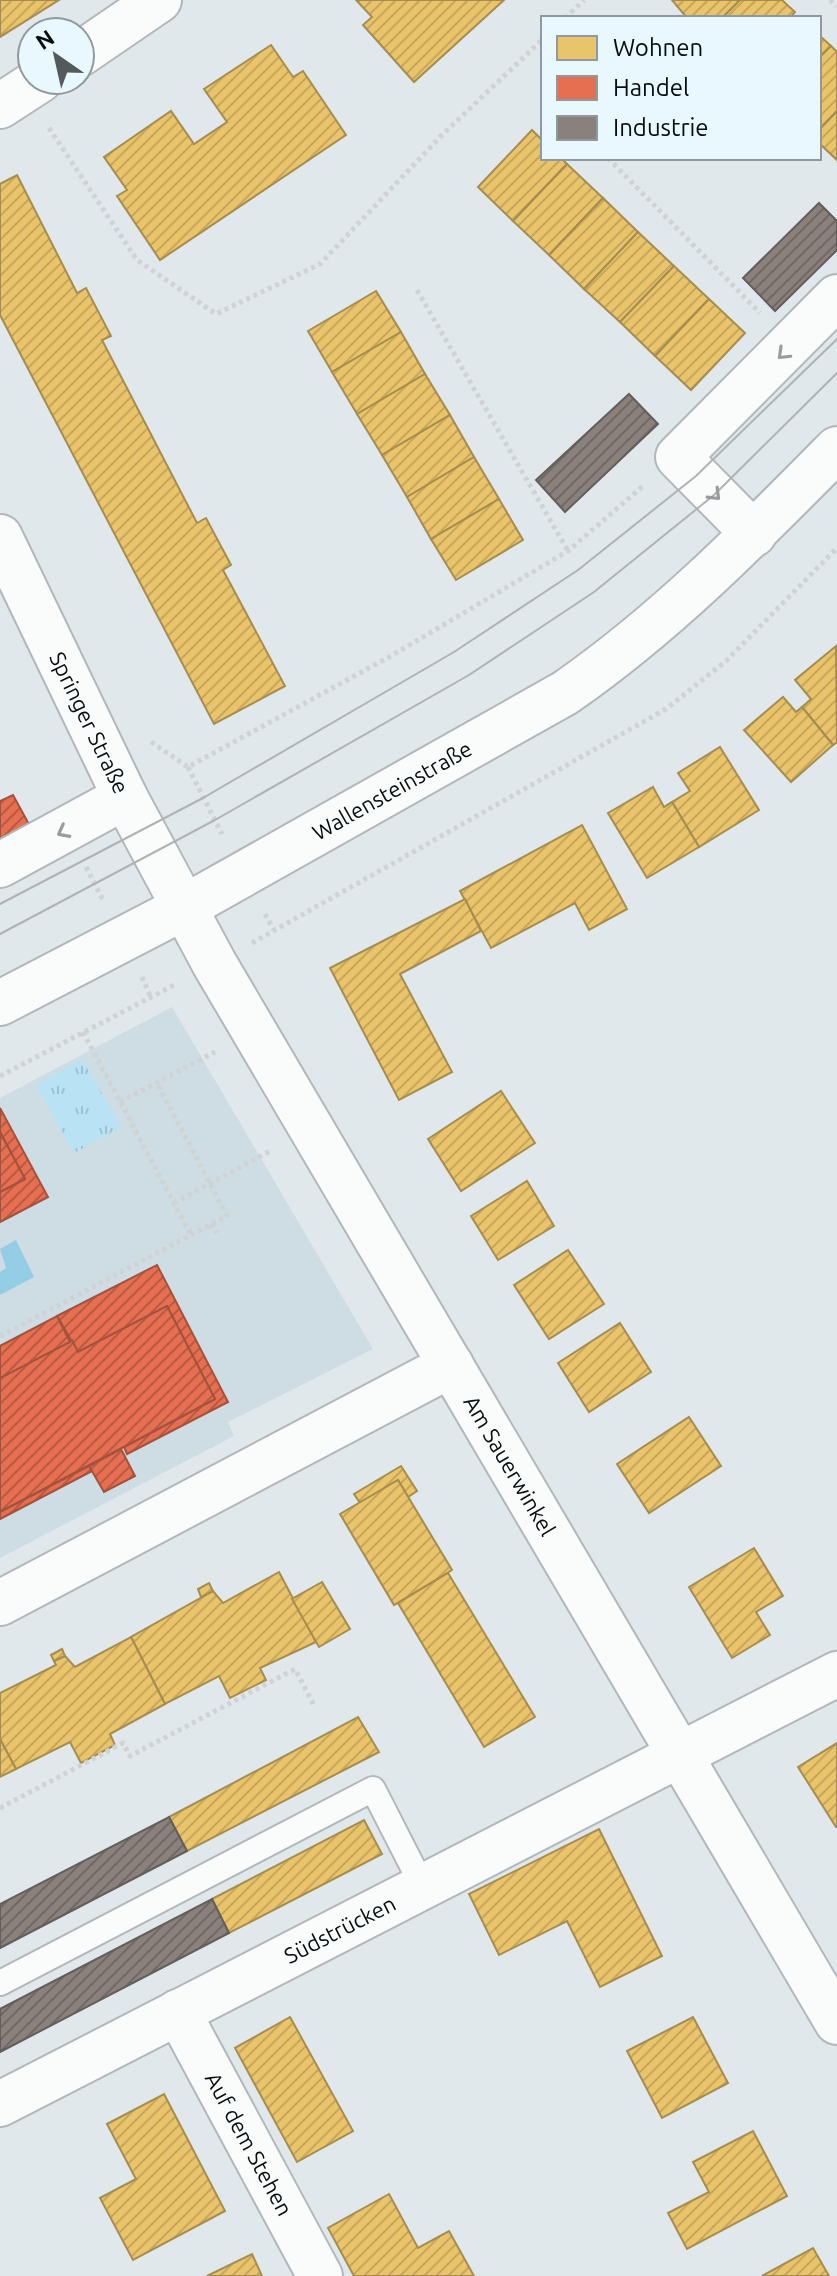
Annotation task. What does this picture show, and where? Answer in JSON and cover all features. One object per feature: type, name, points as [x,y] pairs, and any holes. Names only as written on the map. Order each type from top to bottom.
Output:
[{"type":"street","points":[[96,43],[159,0]]},
{"type":"street","points":[[754,534],[678,457],[837,297]]},
{"type":"street","name":"Wallensteinstraße","points":[[0,1003],[183,908],[565,693],[618,656],[754,534],[837,449]]},
{"type":"street","name":"Springer Straße","points":[[0,537],[117,780],[183,908]]},
{"type":"street","points":[[0,865],[117,780]]},
{"type":"street","name":"Am Sauerwinkel","points":[[183,908],[837,2022]]},
{"type":"street","points":[[0,1603],[451,1365]]},
{"type":"street","name":"Südstrücken","points":[[0,2104],[677,1753],[837,1674]]},
{"type":"street","name":"Auf dem Stehen","points":[[178,2012],[320,2276]]},
{"type":"lane","points":[[0,1983],[373,1789],[422,1885]]},
{"type":"path","points":[[567,16],[584,0]]},
{"type":"path","points":[[830,0],[837,6]]},
{"type":"path","points":[[24,96],[137,260],[216,314],[320,264],[441,136],[541,41]]},
{"type":"path","points":[[610,160],[792,345]]},
{"type":"path","points":[[417,290],[568,551]]},
{"type":"path","points":[[117,780],[150,742],[188,767],[391,656],[568,551],[678,457]]},
{"type":"path","points":[[0,1076],[214,963],[666,709],[726,661],[837,548]]},
{"type":"path","points":[[120,1102],[255,1031]]},
{"type":"path","points":[[83,1032],[191,1235]]},
{"type":"path","points":[[0,1336],[227,1216],[157,1083]]},
{"type":"path","points":[[174,1203],[312,1129]]},
{"type":"path","points":[[211,1224],[217,1233]]},
{"type":"path","points":[[0,1808],[123,1743],[130,1756],[295,1669],[314,1705]]},
{"type":"shaded area","points":[[172,1007],[373,1349],[228,1422],[234,1436],[0,1558],[0,1098]]},
{"type":"shaded area","points":[[16,1240],[34,1277],[0,1295],[0,1272],[6,1268],[0,1249]]},
{"type":"green space","points":[[82,1059],[121,1127],[74,1153],[36,1085]]},
{"type":"building: Wohnen","points":[[0,0],[59,0],[33,16],[16,16],[16,27],[0,37]]},
{"type":"building: Wohnen","points":[[356,0],[504,0],[414,82],[363,25],[372,17]]},
{"type":"building: Wohnen","points":[[672,0],[740,0],[724,16],[685,16]]},
{"type":"building: Wohnen","points":[[740,0],[782,0],[795,12],[792,16],[724,16]]},
{"type":"building: Wohnen","points":[[821,37],[831,46],[821,56]]},
{"type":"building: Wohnen","points":[[271,45],[293,77],[303,71],[346,135],[160,260],[117,196],[127,190],[104,157],[171,111],[194,144],[227,122],[204,89]]},
{"type":"building: Wohnen","points":[[831,46],[837,52],[837,111],[821,128],[821,56]]},
{"type":"building: Wohnen","points":[[837,111],[837,160],[821,145],[821,128]]},
{"type":"building: Wohnen","points":[[532,130],[541,139],[541,160],[563,160],[567,164],[513,221],[478,187]]},
{"type":"building: Wohnen","points":[[567,164],[603,198],[549,255],[513,221]]},
{"type":"building: Wohnen","points":[[17,175],[77,293],[86,288],[111,336],[102,340],[197,523],[206,518],[231,565],[223,570],[285,686],[214,724],[0,315],[0,184]]},
{"type":"building: Wohnen","points":[[603,198],[638,232],[584,289],[549,255]]},
{"type":"building: Wohnen","points":[[638,232],[674,266],[620,322],[584,289]]},
{"type":"building: Wohnen","points":[[674,266],[709,299],[655,356],[620,322]]},
{"type":"building: Wohnen","points":[[376,291],[401,332],[332,372],[308,331]]},
{"type":"building: Wohnen","points":[[709,299],[745,333],[691,390],[655,356]]},
{"type":"building: Wohnen","points":[[401,332],[425,374],[357,414],[332,372]]},
{"type":"building: Wohnen","points":[[425,374],[450,415],[382,455],[357,414]]},
{"type":"building: Wohnen","points":[[450,415],[474,457],[407,497],[382,455]]},
{"type":"building: Wohnen","points":[[474,457],[499,499],[431,539],[407,497]]},
{"type":"building: Wohnen","points":[[499,499],[523,540],[456,580],[431,539]]},
{"type":"building: Wohnen","points":[[836,646],[837,742],[833,745],[802,707],[811,699],[795,680]]},
{"type":"building: Wohnen","points":[[783,697],[796,712],[802,707],[833,745],[791,782],[744,730]]},
{"type":"building: Wohnen","points":[[720,747],[759,810],[699,847],[672,802],[690,791],[678,773]]},
{"type":"building: Wohnen","points":[[653,787],[664,807],[672,802],[699,847],[647,878],[608,813]]},
{"type":"building: Wohnen","points":[[582,825],[627,909],[589,930],[575,903],[491,948],[460,891]]},
{"type":"building: Wohnen","points":[[465,899],[481,931],[400,974],[452,1072],[399,1100],[330,968]]},
{"type":"building: Wohnen","points":[[501,1091],[535,1143],[461,1191],[428,1139]]},
{"type":"building: Wohnen","points":[[527,1181],[554,1226],[498,1260],[471,1216]]},
{"type":"building: Wohnen","points":[[568,1250],[604,1304],[549,1339],[514,1285]]},
{"type":"building: Wohnen","points":[[620,1323],[651,1372],[589,1412],[558,1363]]},
{"type":"building: Wohnen","points":[[689,1417],[721,1466],[649,1513],[617,1464]]},
{"type":"building: Wohnen","points":[[401,1466],[417,1491],[408,1497],[398,1480],[360,1503],[354,1494]]},
{"type":"building: Wohnen","points":[[398,1480],[452,1570],[394,1605],[340,1514]]},
{"type":"building: Wohnen","points":[[754,1548],[783,1596],[756,1612],[770,1635],[732,1658],[689,1587]]},
{"type":"building: Wohnen","points":[[279,1572],[316,1642],[260,1668],[266,1680],[230,1698],[219,1676],[165,1704],[131,1637],[213,1591],[223,1603]]},
{"type":"building: Wohnen","points":[[448,1573],[535,1717],[484,1747],[398,1603]]},
{"type":"building: Wohnen","points":[[322,1582],[350,1629],[319,1647],[292,1599]]},
{"type":"building: Wohnen","points":[[209,1583],[213,1591],[201,1597],[198,1589]]},
{"type":"building: Wohnen","points":[[131,1637],[165,1704],[110,1734],[115,1745],[81,1763],[70,1742],[16,1769],[0,1739],[0,1693],[56,1665],[54,1661],[65,1656],[75,1667]]},
{"type":"building: Wohnen","points":[[62,1649],[65,1656],[54,1661],[51,1655]]},
{"type":"building: Wohnen","points":[[358,1717],[379,1752],[187,1851],[169,1817]]},
{"type":"building: Wohnen","points":[[0,1739],[16,1769],[0,1777]]},
{"type":"building: Wohnen","points":[[837,1743],[837,1827],[836,1827],[798,1767]]},
{"type":"building: Wohnen","points":[[364,1820],[382,1854],[229,1933],[212,1899]]},
{"type":"building: Wohnen","points":[[599,1829],[662,1956],[600,1987],[567,1921],[499,1955],[469,1894]]},
{"type":"building: Wohnen","points":[[290,2017],[353,2131],[297,2162],[235,2048]]},
{"type":"building: Wohnen","points":[[693,2017],[728,2083],[662,2118],[627,2051]]},
{"type":"building: Wohnen","points":[[164,2094],[225,2211],[133,2260],[100,2198],[136,2179],[107,2124]]},
{"type":"building: Wohnen","points":[[753,2131],[787,2196],[687,2249],[668,2213],[709,2192],[693,2162]]},
{"type":"building: Wohnen","points":[[389,2194],[418,2248],[449,2231],[474,2276],[354,2276],[328,2228]]},
{"type":"building: Wohnen","points":[[813,2248],[829,2276],[762,2276]]},
{"type":"building: Wohnen","points":[[252,2254],[262,2276],[207,2276]]},
{"type":"building: Handel","points":[[13,795],[31,828],[0,844],[0,801]]},
{"type":"building: Handel","points":[[0,1108],[48,1197],[0,1222],[0,1192],[25,1179],[0,1132]]},
{"type":"building: Handel","points":[[0,1132],[25,1179],[0,1192]]},
{"type":"building: Handel","points":[[157,1265],[228,1402],[127,1454],[124,1447],[215,1399],[167,1306],[78,1352],[57,1316]]},
{"type":"building: Handel","points":[[167,1306],[215,1399],[0,1512],[0,1378],[72,1340],[78,1352]]},
{"type":"building: Handel","points":[[57,1316],[70,1342],[0,1378],[0,1346]]},
{"type":"building: Handel","points":[[121,1449],[135,1476],[104,1492],[89,1466]]},
{"type":"building: Handel","points":[[89,1466],[92,1471],[0,1519],[0,1512]]},
{"type":"building: Industrie","points":[[819,203],[837,221],[837,250],[775,311],[743,278]]},
{"type":"building: Industrie","points":[[629,394],[658,424],[565,512],[536,480]]},
{"type":"building: Industrie","points":[[169,1817],[187,1851],[0,1948],[0,1904]]},
{"type":"building: Industrie","points":[[212,1899],[229,1933],[0,2052],[0,2009]]},
{"type":"tram line","points":[[0,904],[203,798],[454,652],[578,570],[696,476],[837,339]]},
{"type":"tram line","points":[[0,934],[215,820],[469,675],[594,592],[714,495],[837,373]]}]
